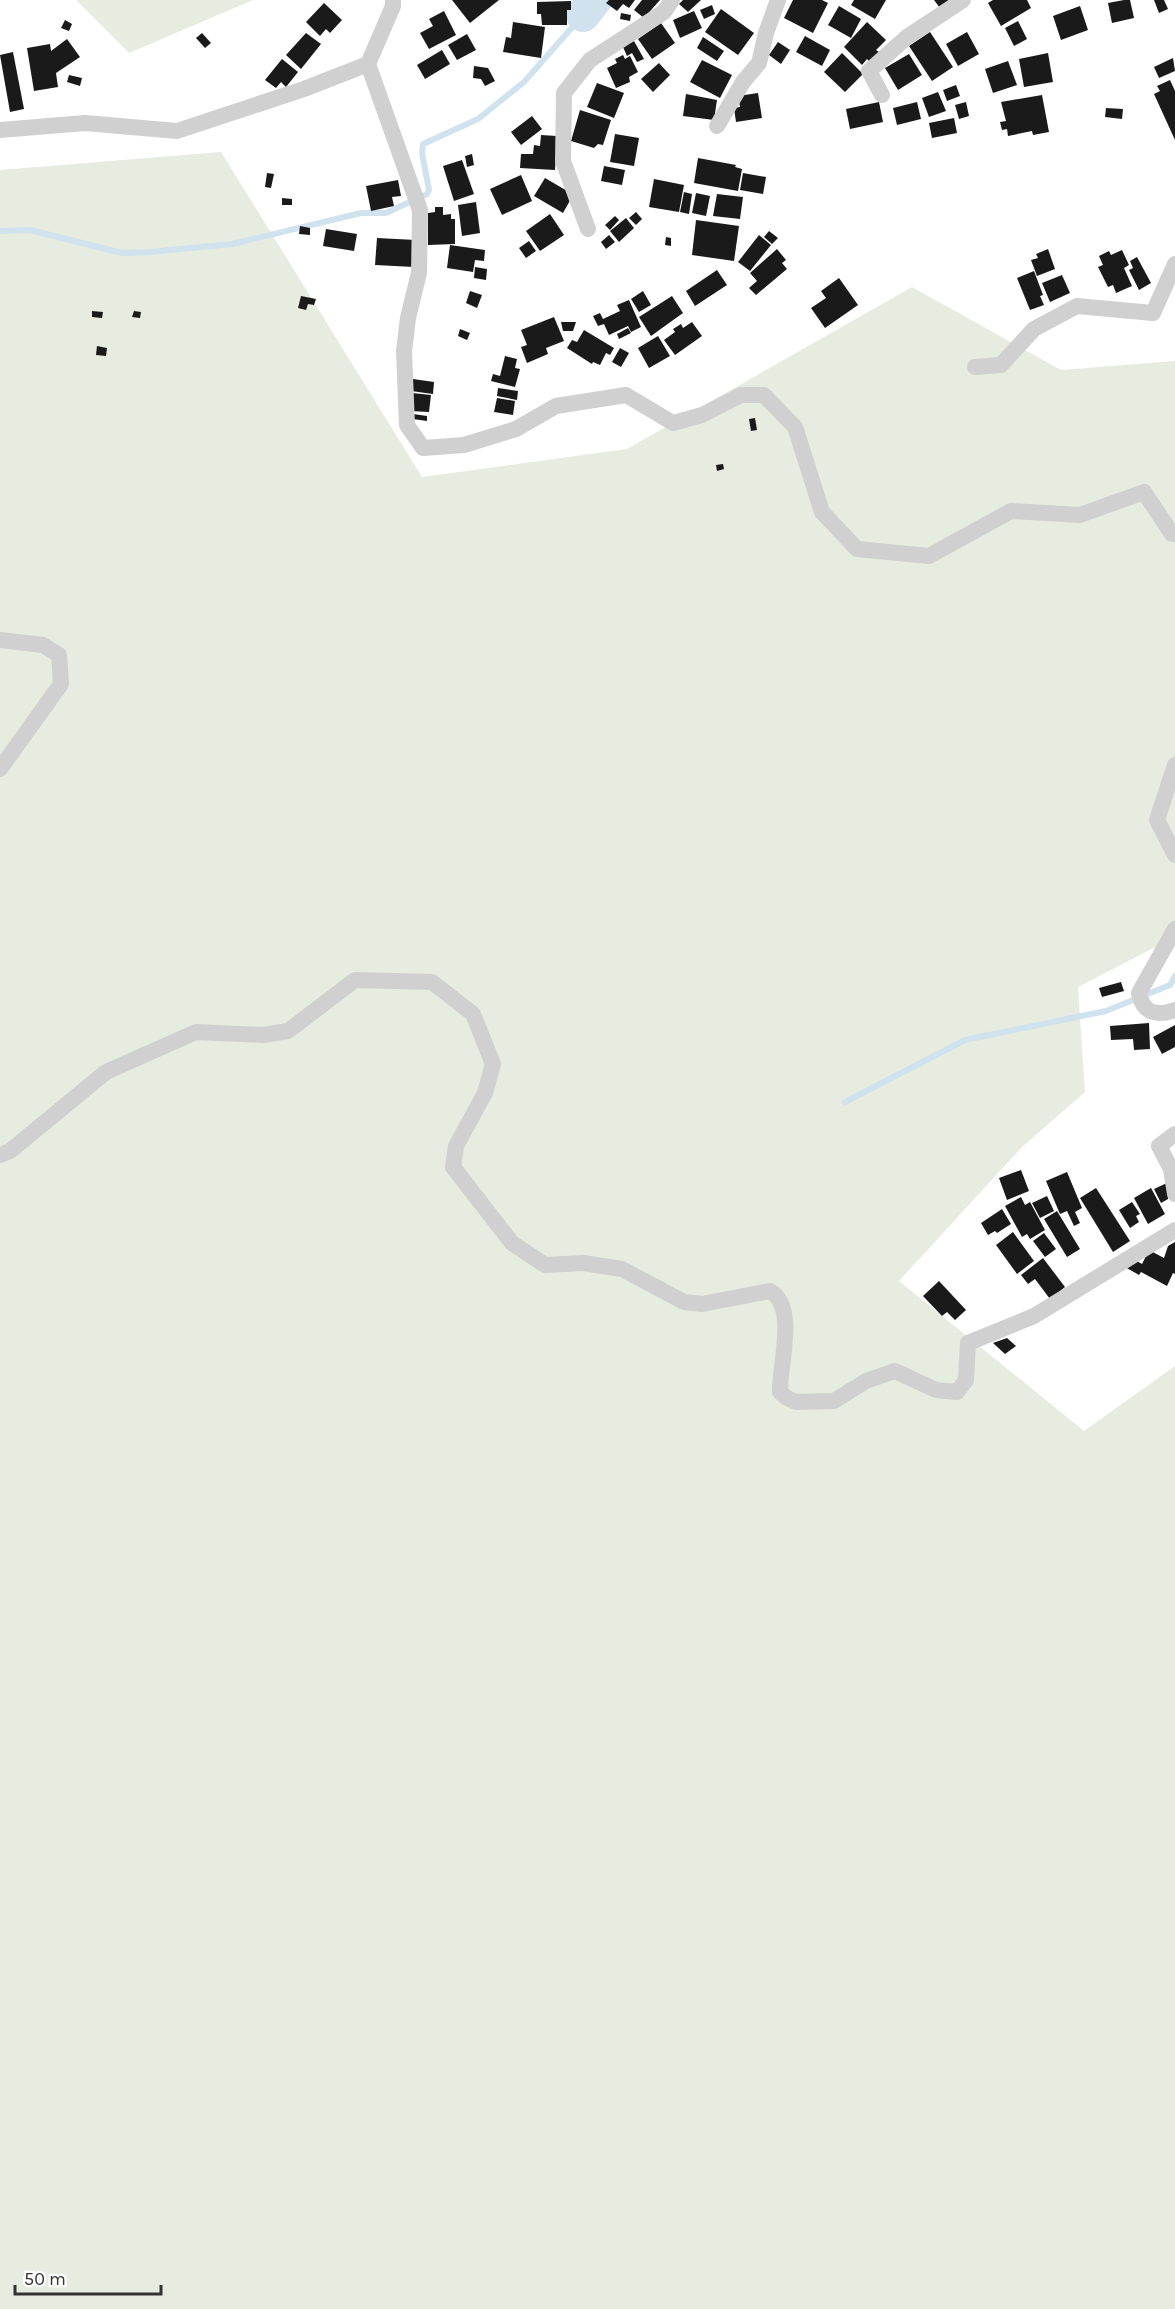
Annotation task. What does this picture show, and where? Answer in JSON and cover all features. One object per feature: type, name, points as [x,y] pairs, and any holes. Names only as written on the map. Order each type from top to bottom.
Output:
[{"type":"street","points":[[393,0],[393,6],[368,64],[420,210],[419,273],[408,318],[404,351],[407,425],[423,448],[464,446],[516,429],[556,406],[626,394],[673,423],[702,415],[741,395],[764,395],[795,427],[822,512],[857,549],[929,556],[1011,511],[1080,515],[1144,492],[1172,534],[1175,534]]},
{"type":"street","points":[[588,229],[563,161],[564,93],[590,60],[664,12],[672,0]]},
{"type":"street","points":[[717,126],[744,82],[759,63],[766,33],[778,0]]},
{"type":"street","points":[[882,94],[869,71],[907,37],[963,0]]},
{"type":"street","points":[[0,130],[85,123],[177,131],[304,89],[368,64]]},
{"type":"street","points":[[975,368],[1002,365],[1034,329],[1077,306],[1153,313],[1175,264]]},
{"type":"street","points":[[0,640],[43,645],[59,656],[61,684],[0,768]]},
{"type":"street","points":[[1175,765],[1157,820],[1175,855]]},
{"type":"street","points":[[1175,929],[1139,993],[1141,1004],[1149,1011],[1162,1014],[1175,1010]]},
{"type":"street","points":[[0,1155],[10,1151],[106,1072],[196,1032],[263,1035],[288,1031],[354,980],[432,982],[473,1014],[493,1064],[485,1093],[456,1146],[453,1167],[512,1243],[545,1266],[583,1263],[622,1269],[684,1302],[702,1304],[770,1292],[777,1295],[783,1303],[785,1333],[780,1392],[796,1402],[834,1401],[866,1381],[895,1371],[936,1390],[957,1392],[966,1380],[968,1343],[1034,1316],[1175,1230]]},
{"type":"street","points":[[1175,1134],[1159,1146],[1171,1169],[1175,1194]]},
{"type":"shaded area","points":[[76,0],[253,0],[129,53]]},
{"type":"shaded area","points":[[221,152],[422,477],[627,449],[912,287],[1061,370],[1175,361],[1175,937],[1078,987],[1085,1092],[1022,1147],[899,1281],[1084,1431],[1175,1366],[1175,2309],[0,2309],[0,170]]},
{"type":"building","points":[[452,0],[499,0],[470,23]]},
{"type":"building","points":[[609,0],[635,0],[629,8],[623,4],[617,11],[606,3]]},
{"type":"building","points":[[642,0],[660,0],[644,18],[634,10]]},
{"type":"building","points":[[683,0],[701,0],[688,12],[679,4]]},
{"type":"building","points":[[793,0],[822,0],[828,3],[813,33],[784,18]]},
{"type":"building","points":[[854,0],[886,0],[875,19],[851,5]]},
{"type":"building","points":[[934,0],[952,0],[940,8]]},
{"type":"building","points":[[993,0],[1027,0],[1031,8],[1001,26],[988,3]]},
{"type":"building","points":[[1130,0],[1134,18],[1112,23],[1108,3]]},
{"type":"building","points":[[1154,0],[1164,0],[1168,9],[1159,13]]},
{"type":"building","points":[[571,1],[571,10],[567,10],[567,25],[542,25],[541,14],[537,14],[537,2]]},
{"type":"building","points":[[324,3],[342,20],[330,33],[326,29],[320,36],[306,22]]},
{"type":"building","points":[[712,5],[715,14],[704,19],[700,10]]},
{"type":"building","points":[[839,6],[861,19],[851,38],[828,25]]},
{"type":"building","points":[[1080,6],[1088,30],[1061,40],[1053,16]]},
{"type":"building","points":[[721,9],[754,33],[738,55],[705,32]]},
{"type":"building","points":[[444,11],[456,35],[429,49],[420,33],[433,26],[429,19]]},
{"type":"building","points":[[694,11],[702,28],[680,38],[673,20]]},
{"type":"building","points":[[621,13],[631,15],[630,21],[620,19]]},
{"type":"building","points":[[65,20],[72,24],[69,31],[61,28]]},
{"type":"building","points":[[1018,21],[1027,39],[1014,46],[1005,28]]},
{"type":"building","points":[[513,22],[545,27],[541,58],[503,52],[506,37],[511,38]]},
{"type":"building","points":[[867,22],[886,40],[876,50],[879,52],[870,62],[867,59],[862,65],[844,47]]},
{"type":"building","points":[[661,23],[675,43],[652,59],[638,39]]},
{"type":"building","points":[[930,32],[953,67],[932,81],[909,46]]},
{"type":"building","points":[[967,32],[979,54],[958,66],[946,44]]},
{"type":"building","points":[[202,33],[211,43],[205,48],[196,38]]},
{"type":"building","points":[[306,33],[321,44],[301,69],[286,55]]},
{"type":"building","points":[[467,34],[476,50],[457,60],[448,45]]},
{"type":"building","points":[[805,36],[830,50],[822,66],[796,52]]},
{"type":"building","points":[[703,37],[724,51],[717,61],[697,48]]},
{"type":"building","points":[[67,39],[80,57],[56,73],[58,87],[34,91],[27,48],[50,44],[51,51]]},
{"type":"building","points":[[634,41],[644,59],[637,62],[632,53],[627,56],[623,47]]},
{"type":"building","points":[[778,42],[790,50],[781,64],[769,55]]},
{"type":"building","points":[[442,50],[450,64],[425,79],[417,65]]},
{"type":"building","points":[[13,52],[24,109],[10,112],[0,55]]},
{"type":"building","points":[[842,53],[863,74],[845,92],[824,72]]},
{"type":"building","points":[[1048,53],[1053,82],[1024,87],[1019,59]]},
{"type":"building","points":[[909,54],[922,75],[898,90],[885,68]]},
{"type":"building","points":[[623,55],[625,59],[630,56],[638,72],[629,77],[630,82],[616,88],[607,68],[617,63],[615,59]]},
{"type":"building","points":[[1173,58],[1175,71],[1159,78],[1154,67]]},
{"type":"building","points":[[282,59],[298,72],[286,87],[281,82],[276,88],[265,80]]},
{"type":"building","points":[[702,60],[732,75],[720,98],[690,82]]},
{"type":"building","points":[[1008,61],[1017,85],[993,93],[985,69]]},
{"type":"building","points":[[659,63],[670,75],[653,92],[641,79]]},
{"type":"building","points":[[474,66],[488,68],[495,81],[485,86],[481,79],[473,78]]},
{"type":"building","points":[[69,75],[82,78],[80,86],[67,82]]},
{"type":"building","points":[[1170,80],[1175,91],[1175,140],[1154,94],[1160,91],[1157,86]]},
{"type":"building","points":[[597,83],[624,93],[614,118],[587,107]]},
{"type":"building","points":[[956,85],[960,96],[947,101],[943,90]]},
{"type":"building","points":[[938,92],[946,111],[929,117],[922,98]]},
{"type":"building","points":[[758,93],[762,118],[736,122],[734,108],[740,107],[738,96]]},
{"type":"building","points":[[686,94],[717,100],[714,120],[683,116]]},
{"type":"building","points":[[1042,95],[1049,132],[1033,135],[1032,131],[1008,136],[1007,129],[1002,130],[1000,122],[1006,121],[1001,102]]},
{"type":"building","points":[[879,102],[883,122],[850,129],[846,109]]},
{"type":"building","points":[[917,102],[921,119],[897,125],[893,108]]},
{"type":"building","points":[[966,102],[969,116],[959,119],[955,105]]},
{"type":"building","points":[[1106,108],[1123,109],[1122,119],[1105,117]]},
{"type":"building","points":[[580,110],[611,120],[603,145],[598,144],[594,148],[571,141]]},
{"type":"building","points":[[532,116],[542,129],[521,145],[511,132]]},
{"type":"building","points":[[954,118],[957,133],[932,138],[929,123]]},
{"type":"building","points":[[615,134],[639,138],[634,166],[610,162]]},
{"type":"building","points":[[541,135],[557,136],[555,170],[520,168],[521,154],[533,154],[534,145],[540,146]]},
{"type":"building","points":[[472,154],[474,165],[467,167],[465,156]]},
{"type":"building","points":[[698,158],[736,165],[735,167],[742,169],[738,191],[694,183]]},
{"type":"building","points":[[462,160],[474,194],[454,201],[443,166]]},
{"type":"building","points":[[604,166],[625,170],[622,185],[601,181]]},
{"type":"building","points":[[267,173],[274,174],[271,188],[265,187]]},
{"type":"building","points":[[743,173],[766,177],[763,194],[740,190]]},
{"type":"building","points":[[521,175],[532,201],[502,215],[490,189]]},
{"type":"building","points":[[545,178],[569,192],[572,197],[563,213],[534,196]]},
{"type":"building","points":[[654,179],[684,185],[679,212],[649,207]]},
{"type":"building","points":[[398,180],[401,196],[392,197],[394,206],[371,211],[366,186]]},
{"type":"building","points":[[684,192],[692,194],[689,214],[680,212]]},
{"type":"building","points":[[696,193],[710,196],[706,216],[692,213]]},
{"type":"building","points":[[717,194],[743,197],[740,219],[713,216]]},
{"type":"building","points":[[282,198],[292,199],[292,205],[282,205]]},
{"type":"building","points":[[476,202],[480,233],[462,236],[458,205]]},
{"type":"building","points":[[435,207],[443,207],[443,215],[451,214],[451,219],[455,219],[455,244],[428,245],[428,213],[435,212]]},
{"type":"building","points":[[636,212],[642,219],[636,225],[629,218]]},
{"type":"building","points":[[550,214],[564,235],[540,251],[526,231]]},
{"type":"building","points":[[615,216],[619,220],[610,230],[605,225]]},
{"type":"building","points":[[626,218],[634,228],[619,242],[610,231]]},
{"type":"building","points":[[696,220],[739,226],[734,261],[692,255]]},
{"type":"building","points":[[300,226],[310,228],[310,235],[299,234]]},
{"type":"building","points":[[326,229],[357,234],[354,251],[323,246]]},
{"type":"building","points":[[769,231],[778,238],[772,244],[764,237]]},
{"type":"building","points":[[609,235],[615,242],[606,249],[601,242]]},
{"type":"building","points":[[759,235],[771,245],[750,271],[738,262]]},
{"type":"building","points":[[666,237],[671,238],[671,246],[665,245]]},
{"type":"building","points":[[377,238],[416,240],[414,267],[375,265]]},
{"type":"building","points":[[529,241],[536,251],[526,258],[519,248]]},
{"type":"building","points":[[450,245],[485,250],[484,261],[475,260],[473,272],[447,268]]},
{"type":"building","points":[[777,249],[786,260],[782,263],[787,269],[756,295],[749,288],[757,281],[750,273]]},
{"type":"building","points":[[1048,249],[1055,269],[1037,276],[1031,260],[1038,258],[1036,254]]},
{"type":"building","points":[[1122,250],[1129,265],[1124,268],[1132,286],[1116,293],[1113,285],[1108,287],[1098,267],[1103,265],[1099,256],[1109,251],[1111,255]]},
{"type":"building","points":[[1137,257],[1151,283],[1139,290],[1129,270],[1133,268],[1130,261]]},
{"type":"building","points":[[475,267],[487,269],[486,280],[474,278]]},
{"type":"building","points":[[717,270],[727,285],[695,306],[686,291]]},
{"type":"building","points":[[1034,271],[1043,295],[1040,296],[1044,305],[1030,310],[1017,278]]},
{"type":"building","points":[[1062,275],[1070,293],[1050,302],[1042,283]]},
{"type":"building","points":[[839,278],[858,305],[825,328],[811,308],[826,298],[821,291]]},
{"type":"building","points":[[470,291],[482,295],[477,308],[466,303]]},
{"type":"building","points":[[643,291],[651,305],[639,312],[631,299]]},
{"type":"building","points":[[301,296],[316,299],[314,305],[308,304],[306,310],[298,308]]},
{"type":"building","points":[[672,296],[683,313],[651,336],[639,317]]},
{"type":"building","points":[[629,300],[641,327],[631,332],[628,326],[609,335],[604,324],[598,326],[593,316],[600,313],[603,319],[620,311],[617,305]]},
{"type":"building","points":[[92,311],[103,312],[102,318],[92,317]]},
{"type":"building","points":[[134,311],[141,312],[140,318],[132,317]]},
{"type":"building","points":[[554,317],[564,341],[546,348],[548,354],[527,363],[521,347],[527,345],[521,330]]},
{"type":"building","points":[[561,322],[576,322],[573,331],[563,331]]},
{"type":"building","points":[[692,322],[702,336],[675,355],[664,340],[675,332],[673,329],[681,324],[683,328]]},
{"type":"building","points":[[628,328],[631,333],[619,339],[617,334]]},
{"type":"building","points":[[460,329],[470,333],[467,340],[458,336]]},
{"type":"building","points":[[584,330],[614,348],[610,355],[606,353],[600,365],[593,362],[592,364],[567,348],[572,340],[577,342]]},
{"type":"building","points":[[658,336],[670,356],[649,368],[638,348]]},
{"type":"building","points":[[97,346],[107,348],[106,356],[96,355]]},
{"type":"building","points":[[620,348],[629,353],[621,367],[612,362]]},
{"type":"building","points":[[505,356],[517,359],[515,368],[520,369],[515,387],[491,381],[493,374],[500,376]]},
{"type":"building","points":[[413,379],[434,382],[433,394],[411,391]]},
{"type":"building","points":[[498,388],[518,391],[517,400],[497,396]]},
{"type":"building","points":[[412,393],[431,395],[429,412],[410,411]]},
{"type":"building","points":[[497,398],[515,401],[513,415],[494,412]]},
{"type":"building","points":[[413,414],[427,416],[427,421],[413,419]]},
{"type":"building","points":[[755,418],[757,430],[751,431],[749,419]]},
{"type":"building","points":[[723,464],[724,469],[717,471],[716,465]]},
{"type":"building","points":[[1121,982],[1124,991],[1102,997],[1099,988]]},
{"type":"building","points":[[1149,1023],[1150,1049],[1134,1050],[1133,1039],[1111,1040],[1110,1026]]},
{"type":"building","points":[[1175,1025],[1175,1047],[1162,1054],[1153,1037]]},
{"type":"building","points":[[1021,1170],[1029,1191],[1007,1200],[999,1178]]},
{"type":"building","points":[[1067,1172],[1082,1208],[1075,1212],[1080,1223],[1074,1226],[1067,1211],[1060,1214],[1046,1181]]},
{"type":"building","points":[[1167,1183],[1168,1199],[1161,1203],[1154,1189]]},
{"type":"building","points":[[1096,1188],[1130,1241],[1113,1252],[1080,1198]]},
{"type":"building","points":[[1151,1188],[1165,1214],[1148,1224],[1134,1198]]},
{"type":"building","points":[[1047,1196],[1054,1211],[1040,1218],[1032,1203]]},
{"type":"building","points":[[1021,1197],[1025,1205],[1030,1202],[1045,1230],[1030,1239],[1027,1234],[1022,1237],[1005,1206]]},
{"type":"building","points":[[1132,1202],[1140,1214],[1136,1216],[1139,1222],[1130,1228],[1119,1210]]},
{"type":"building","points":[[1002,1209],[1011,1224],[997,1233],[995,1231],[988,1235],[981,1223]]},
{"type":"building","points":[[1057,1211],[1080,1249],[1067,1257],[1044,1219]]},
{"type":"building","points":[[1013,1232],[1034,1261],[1017,1274],[996,1245]]},
{"type":"building","points":[[1044,1233],[1056,1249],[1045,1257],[1033,1241]]},
{"type":"building","points":[[1175,1242],[1175,1274],[1173,1273],[1167,1286],[1141,1272],[1139,1275],[1125,1267],[1135,1260],[1142,1264],[1149,1250],[1164,1258],[1168,1246]]},
{"type":"building","points":[[1043,1258],[1065,1287],[1050,1299],[1035,1279],[1028,1284],[1021,1275]]},
{"type":"building","points":[[939,1281],[966,1310],[955,1320],[947,1312],[942,1316],[923,1296]]},
{"type":"building","points":[[1007,1338],[1016,1346],[1005,1354],[993,1343]]},
{"type":"waterway","points":[[583,15],[595,0]]},
{"type":"waterway","points":[[0,231],[30,230],[122,253],[150,252],[232,244],[361,213],[386,213],[427,194],[429,190],[422,153],[423,144],[478,119],[524,82],[583,15]]},
{"type":"waterway","points":[[845,1102],[965,1040],[1106,1011],[1170,985],[1175,976]]}]
